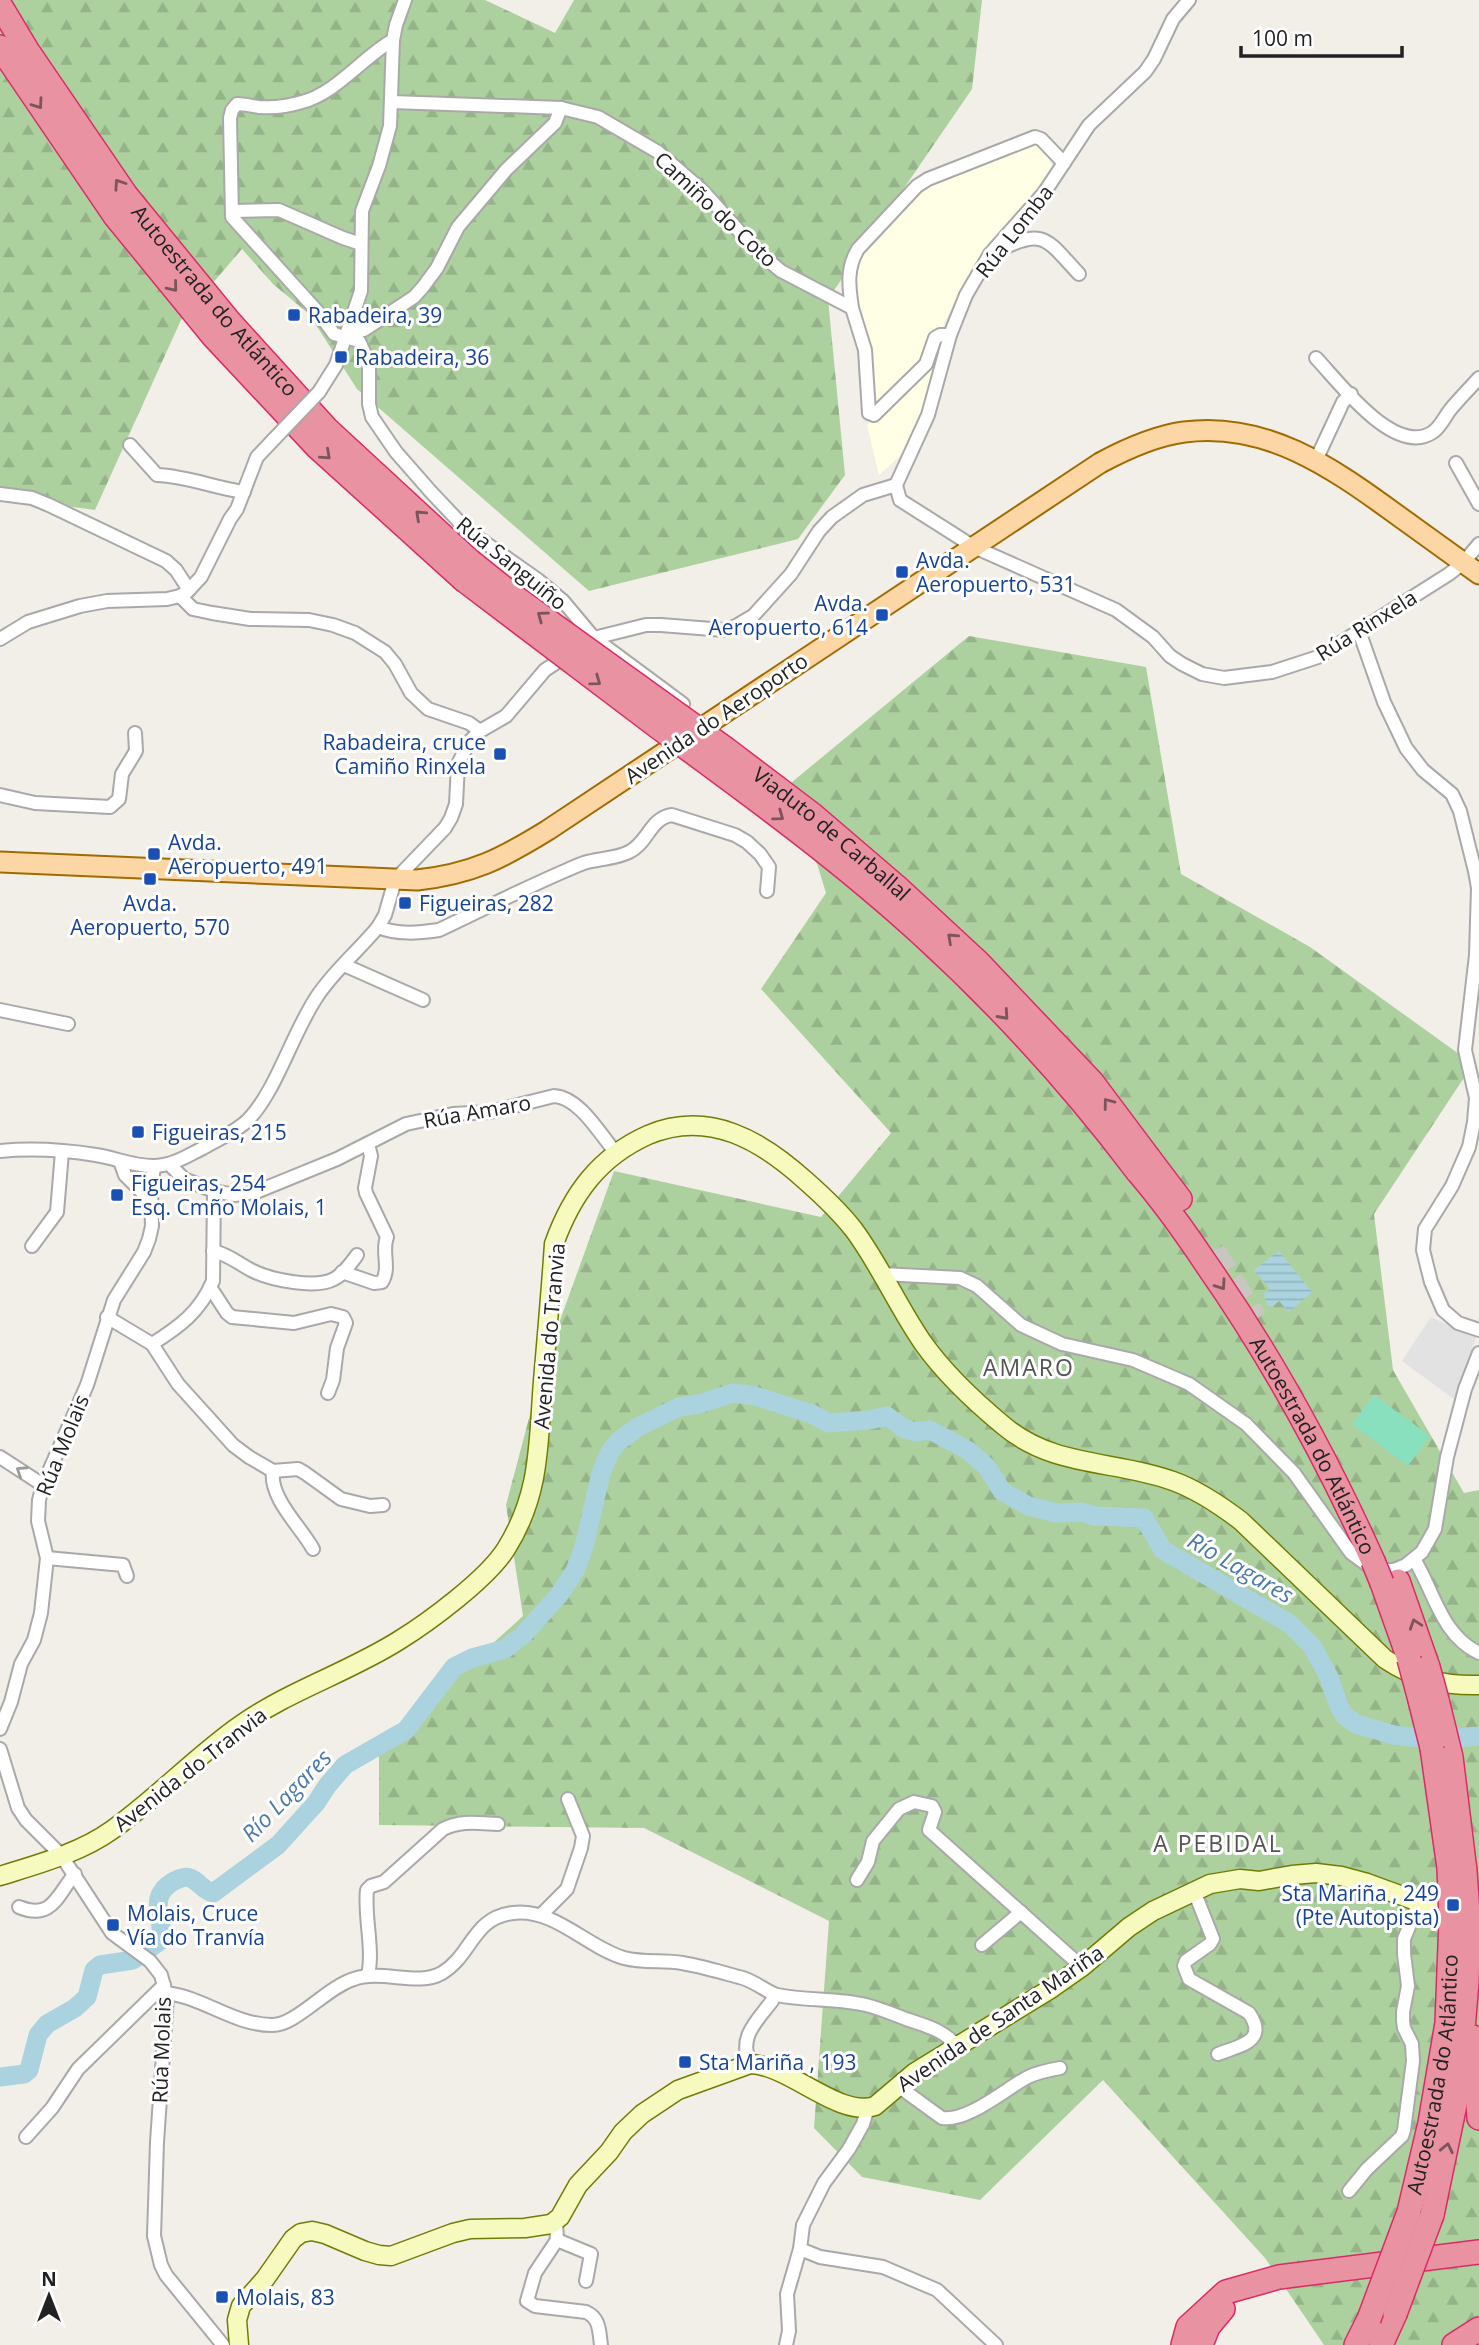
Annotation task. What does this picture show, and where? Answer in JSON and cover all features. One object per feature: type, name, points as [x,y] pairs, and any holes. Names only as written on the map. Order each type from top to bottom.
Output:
[{"type":"highway","name":"Autoestrada do Atlántico","points":[[0,5],[27,50],[126,195],[229,321],[327,429],[467,570]]},
{"type":"highway","name":"Autoestrada do Atlántico","points":[[0,47],[115,216],[213,337],[317,447],[467,570]]},
{"type":"highway","name":"Viaduto de Carballal","points":[[467,570],[588,675],[800,831],[920,932],[995,1005],[1100,1121],[1143,1164]]},
{"type":"highway","name":"Autoestrada do Atlántico","points":[[1143,1164],[1163,1202],[1249,1325],[1300,1411],[1345,1499],[1394,1569]]},
{"type":"highway","points":[[1143,1164],[1187,1209],[1214,1251]]},
{"type":"highway","name":"Autoestrada do Atlántico","points":[[1297,1388],[1362,1498],[1394,1569],[1442,1753],[1465,1871],[1467,1981],[1458,2090],[1420,2213],[1395,2314],[1381,2345]]},
{"type":"highway","name":"Autoestrada do Atlántico","points":[[1356,2345],[1420,2213],[1430,2123],[1466,1922]]},
{"type":"highway","points":[[1467,1981],[1479,2118]]},
{"type":"highway","points":[[1183,2345],[1188,2327],[1226,2292],[1279,2277],[1479,2252]]},
{"type":"highway","points":[[1201,2345],[1208,2327],[1224,2307],[1252,2294],[1479,2263]]},
{"type":"highway","points":[[1454,2345],[1479,2329]]},
{"type":"main road","name":"Avenida do Aeroporto","points":[[0,862],[395,880],[443,877],[466,872],[502,858],[548,831],[1100,463],[1164,436],[1198,430],[1245,433],[1279,443],[1316,460],[1348,480],[1479,575]]},
{"type":"main road","name":"Avenida do Tranvia","points":[[0,1876],[61,1855],[110,1832],[238,1727],[267,1708],[400,1641],[485,1575],[505,1552],[524,1516],[534,1485],[554,1244],[565,1214],[597,1170],[616,1153],[654,1133],[680,1128],[699,1126],[748,1138],[791,1167],[844,1217],[923,1343],[946,1371],[989,1412],[1024,1440],[1066,1458],[1174,1481],[1217,1502],[1241,1521],[1385,1659],[1416,1677],[1434,1682],[1454,1686],[1479,1685]]},
{"type":"main road","name":"Avenida de Santa Mariña","points":[[868,2108],[875,2106],[914,2073],[1052,1989],[1153,1910],[1222,1881],[1259,1881],[1292,1875],[1341,1876],[1419,1902],[1466,1922]]},
{"type":"main road","points":[[239,2345],[237,2320],[241,2306],[265,2279],[293,2239],[302,2233],[312,2231],[325,2234],[365,2251],[391,2256],[470,2229],[546,2226],[560,2217],[578,2185],[609,2152],[623,2132],[642,2114],[678,2090],[750,2064],[761,2064],[779,2070],[821,2095],[868,2108]]},
{"type":"street","points":[[0,639],[28,622],[80,606],[107,601],[150,600],[185,593],[201,577],[244,492],[257,457],[319,392],[337,365],[361,291],[364,203],[390,126],[393,40],[405,0]]},
{"type":"street","name":"Rúa Lomba","points":[[897,489],[928,415],[950,335],[966,295],[990,254],[1044,193],[1089,125],[1145,72],[1173,19],[1189,0]]},
{"type":"street","points":[[393,40],[322,94],[305,102],[282,106],[237,104],[230,118],[232,217],[318,312],[334,334],[364,330],[414,297],[437,268],[458,227],[506,170],[555,123],[561,108]]},
{"type":"street","name":"Camiño do Coto","points":[[392,102],[561,108],[598,117],[658,152],[703,191],[756,250],[781,271],[852,308]]},
{"type":"street","points":[[950,335],[934,338],[926,364],[874,415],[869,413],[865,350],[852,308],[848,283],[851,261],[858,249],[917,186],[928,178],[1035,137],[1041,139],[1064,163]]},
{"type":"street","points":[[232,211],[279,210],[361,244]]},
{"type":"street","points":[[990,254],[1033,237],[1045,240],[1079,274]]},
{"type":"street","name":"Rúa Sanguiño","points":[[347,333],[359,341],[365,354],[369,368],[369,404],[372,417],[396,452],[430,492],[467,530],[563,601],[594,638],[708,723]]},
{"type":"street","points":[[1316,358],[1376,421],[1397,433],[1414,438],[1434,431],[1479,378]]},
{"type":"street","points":[[1316,460],[1343,402],[1351,394]]},
{"type":"street","points":[[130,445],[157,475],[181,477],[220,489],[244,492]]},
{"type":"street","points":[[1456,463],[1479,504]]},
{"type":"street","points":[[0,1151],[17,1149],[96,1155],[154,1166],[169,1164],[235,1130],[247,1120],[264,1097],[306,1014],[323,988],[378,927],[385,915],[395,880],[445,828],[456,804],[458,764],[469,742],[480,731],[506,716],[545,670],[594,638],[646,625],[724,630],[736,626],[753,616],[791,574],[819,531],[832,517],[863,495],[897,489]]},
{"type":"street","name":"Rúa Rinxela","points":[[897,489],[900,500],[974,547],[1116,610],[1153,638],[1170,656],[1202,674],[1224,678],[1272,672],[1318,657],[1449,574],[1463,563],[1479,544]]},
{"type":"street","points":[[0,494],[32,498],[50,505],[166,561],[176,570],[193,608],[250,620],[309,620],[355,633],[385,652],[411,693],[428,709],[469,723],[480,731]]},
{"type":"street","points":[[1359,631],[1384,702],[1406,748],[1423,770],[1452,794],[1460,811],[1475,870],[1478,888],[1476,955],[1465,1050],[1476,1098],[1474,1148],[1425,1229],[1423,1250],[1431,1282],[1444,1311],[1458,1323],[1479,1330]]},
{"type":"street","points":[[0,795],[35,803],[110,807],[119,799],[122,775],[136,751],[135,733]]},
{"type":"street","points":[[378,927],[400,933],[439,930],[565,870],[589,861],[630,852],[639,845],[655,822],[663,816],[672,815],[735,835],[747,842],[769,867],[767,891]]},
{"type":"street","points":[[344,965],[423,1000]]},
{"type":"street","points":[[0,1010],[68,1024]]},
{"type":"street","name":"Rúa Amaro","points":[[169,1164],[184,1179],[214,1191],[235,1195],[256,1192],[368,1144],[390,1131],[425,1119],[490,1112],[554,1096],[574,1102],[616,1153]]},
{"type":"street","points":[[342,1272],[374,1283],[382,1282],[386,1275],[387,1263],[383,1246],[387,1237],[365,1188],[371,1156],[368,1144]]},
{"type":"street","points":[[32,1246],[57,1212],[62,1152]]},
{"type":"street","points":[[120,1161],[130,1180],[151,1201]]},
{"type":"street","name":"Rúa Molais","points":[[0,1729],[11,1702],[21,1664],[34,1640],[41,1613],[47,1558],[38,1521],[38,1500],[87,1385],[114,1300],[144,1252],[152,1226],[154,1166]]},
{"type":"street","points":[[152,1344],[183,1325],[207,1295],[213,1281],[214,1191]]},
{"type":"street","points":[[213,1251],[222,1253],[263,1276],[282,1281],[318,1283],[334,1280],[358,1255]]},
{"type":"street","points":[[882,1274],[960,1278],[977,1286],[1021,1325],[1062,1344],[1133,1360],[1189,1384],[1246,1424],[1294,1472],[1351,1553],[1360,1561],[1383,1570],[1394,1570],[1428,1544],[1435,1529],[1447,1457],[1465,1389],[1479,1353]]},
{"type":"street","points":[[210,1287],[232,1317],[294,1323],[331,1314],[343,1317],[346,1323],[337,1348],[333,1380],[328,1393]]},
{"type":"street","points":[[107,1317],[152,1344],[178,1384],[233,1445],[265,1468],[273,1471],[298,1469],[306,1472],[341,1499],[370,1506],[383,1505]]},
{"type":"street","points":[[0,1457],[43,1485]]},
{"type":"street","points":[[273,1471],[272,1480],[288,1516],[303,1532],[313,1549]]},
{"type":"street","points":[[47,1558],[123,1565],[127,1576]]},
{"type":"street","points":[[1394,1569],[1438,1610],[1460,1640],[1479,1653]]},
{"type":"street","name":"Rúa Molais","points":[[0,1749],[18,1808],[26,1820],[61,1855],[112,1933],[150,1961],[161,1975],[165,1989],[154,2236],[166,2275],[223,2345]]},
{"type":"street","points":[[541,1915],[567,1889],[581,1848],[583,1836],[568,1799]]},
{"type":"street","points":[[857,1880],[868,1862],[873,1841],[899,1809],[914,1802],[932,1806],[935,1812],[929,1830],[1082,1967]]},
{"type":"street","points":[[368,1975],[370,1965],[367,1890],[384,1882],[443,1829],[454,1823],[498,1825]]},
{"type":"street","points":[[19,1907],[33,1912],[51,1906],[60,1898],[75,1874]]},
{"type":"street","points":[[1194,1891],[1213,1939],[1186,1961],[1185,1973],[1189,1979],[1249,2013],[1255,2031],[1247,2045],[1219,2054]]},
{"type":"street","points":[[1349,2191],[1367,2169],[1402,2136],[1404,2130],[1413,2062],[1412,2044],[1403,2021],[1408,1986],[1404,1939],[1419,1902]]},
{"type":"street","points":[[982,1945],[1021,1912]]},
{"type":"street","points":[[26,2137],[52,2108],[78,2069],[165,1989],[229,2016],[256,2024],[277,2025],[292,2019],[332,1989],[352,1979],[368,1975],[416,1979],[444,1972],[464,1952],[482,1925],[511,1913],[541,1915],[622,1957],[684,1964],[750,1979],[774,1995],[866,2005],[943,2032],[957,2046]]},
{"type":"street","points":[[750,2064],[745,2053],[747,2037],[774,1995]]},
{"type":"street","points":[[898,2086],[942,2118],[950,2119],[965,2114],[1029,2077],[1060,2068]]},
{"type":"street","points":[[786,2345],[789,2331],[787,2294],[800,2249],[803,2225],[824,2183],[849,2150],[868,2108]]},
{"type":"street","points":[[556,2221],[557,2240],[535,2273],[527,2301],[535,2306],[586,2312],[593,2316],[597,2322],[601,2345]]},
{"type":"street","points":[[557,2240],[591,2254],[586,2281]]},
{"type":"street","points":[[800,2249],[820,2257],[883,2267],[926,2284],[937,2290],[996,2345]]},
{"type":"shaded area","points":[[1032,142],[1047,154],[1052,168],[968,277],[944,323],[933,379],[910,447],[879,475],[867,425],[879,413],[870,388],[856,304],[854,264],[868,243],[911,197],[965,169]]},
{"type":"shaded area","points":[[1431,1317],[1476,1338],[1455,1400],[1402,1361]]},
{"type":"green space","points":[[0,0],[485,0],[555,33],[574,0],[982,0],[972,89],[828,299],[845,475],[798,539],[589,591],[357,389],[309,314],[273,284],[242,249],[181,320],[95,510],[0,497]]},
{"type":"green space","points":[[969,636],[1146,667],[1181,874],[1310,947],[1473,1064],[1374,1214],[1393,1370],[1464,1493],[1479,1490],[1479,2345],[1324,2345],[1265,2258],[1103,2080],[980,2200],[862,2177],[814,2128],[829,1921],[644,1828],[379,1825],[379,1747],[523,1616],[506,1505],[541,1373],[614,1171],[821,1217],[891,1133],[761,989],[826,893],[792,782]]},
{"type":"green space","points":[[1374,1395],[1430,1436],[1408,1466],[1352,1424]]},
{"type":"water","points":[[1279,1251],[1312,1292],[1289,1312],[1279,1301],[1272,1307],[1267,1305],[1264,1294],[1270,1289],[1254,1270]]},
{"type":"waterway","name":"Río Lagares","points":[[0,2077],[24,2074],[29,2070],[38,2035],[47,2024],[75,2008],[87,1997],[94,1970],[100,1965],[133,1960],[160,1941],[162,1935],[158,1904],[167,1886],[188,1877],[213,1893],[278,1845],[316,1803],[345,1765],[406,1730],[454,1667],[472,1658],[505,1649],[522,1636],[559,1595],[575,1571],[584,1547],[601,1473],[610,1452],[619,1441],[638,1427],[679,1407],[699,1404],[733,1393],[755,1396],[812,1414],[829,1423],[887,1416],[903,1428],[915,1432],[930,1430],[969,1451],[987,1467],[1002,1491],[1028,1506],[1057,1513],[1081,1512],[1095,1516],[1144,1518],[1163,1550],[1290,1624],[1312,1646],[1329,1677],[1338,1704],[1345,1716],[1356,1724],[1394,1735],[1436,1740],[1479,1736]]},
{"type":"tunnel","points":[[1214,1251],[1256,1319]]},
{"type":"place","name":"Rabadeira, 39","points":[[294,315]]},
{"type":"place","name":"Rabadeira, 36","points":[[341,357]]},
{"type":"place","name":"Avda. Aeropuerto, 531","points":[[902,572]]},
{"type":"place","name":"Avda. Aeropuerto, 614","points":[[882,615]]},
{"type":"place","name":"Rabadeira, cruce Camiño Rinxela","points":[[500,754]]},
{"type":"place","name":"Avda. Aeropuerto, 491","points":[[154,854]]},
{"type":"place","name":"Avda. Aeropuerto, 570","points":[[150,879]]},
{"type":"place","name":"Figueiras, 282","points":[[405,903]]},
{"type":"place","name":"Figueiras, 215","points":[[138,1132]]},
{"type":"place","name":"Figueiras, 254 Esq. Cmño Molais, 1","points":[[117,1195]]},
{"type":"place","name":"Sta Mariña , 249 (Pte Autopista)","points":[[1453,1905]]},
{"type":"place","name":"Molais, Cruce Vía do Tranvía","points":[[113,1925]]},
{"type":"place","name":"Sta Mariña , 193","points":[[685,2062]]},
{"type":"place","name":"Molais, 83","points":[[222,2297]]},
{"type":"district","name":"AMARO","points":[[1029,1367]]},
{"type":"district","name":"A PEBIDAL","points":[[1218,1843]]}]
